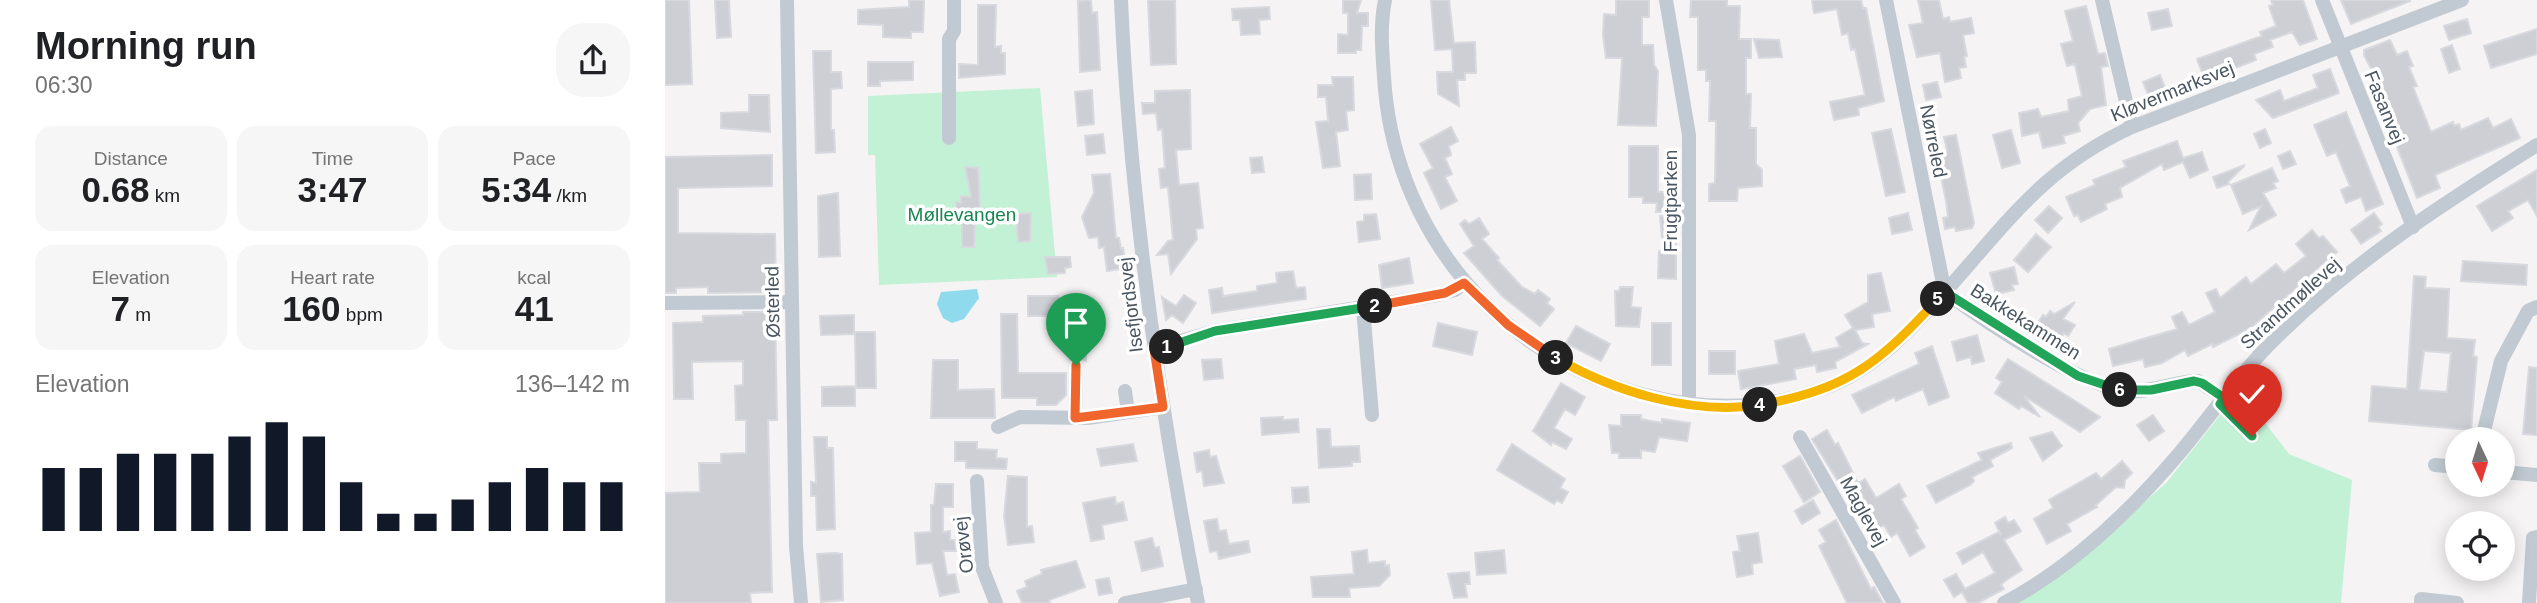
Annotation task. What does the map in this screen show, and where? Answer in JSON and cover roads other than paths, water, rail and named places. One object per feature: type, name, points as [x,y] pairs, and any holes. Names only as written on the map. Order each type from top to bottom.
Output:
[{"type":"street","name":"Østerled","points":[[787,0],[796,546],[801,603]]},
{"type":"street","points":[[949,138],[949,39],[954,31],[954,0]]},
{"type":"street","name":"Isefjordsvej","points":[[1121,0],[1128,118],[1154,349],[1197,596]]},
{"type":"street","name":"Bakkekammen","points":[[1385,0],[1382,25],[1390,128],[1401,169],[1423,221],[1464,283],[1522,336],[1574,369],[1637,393],[1689,404],[1756,405],[1804,395],[1837,383],[1892,348],[1947,289],[2071,372],[2095,384],[2135,391],[2198,382],[2222,401],[2252,436]]},
{"type":"street","name":"Frugtparken","points":[[1667,0],[1689,135],[1689,404]]},
{"type":"street","name":"Nørreled","points":[[1886,0],[1943,283],[1947,289]]},
{"type":"street","points":[[2102,0],[2131,127]]},
{"type":"street","name":"Fasanvej","points":[[2322,0],[2413,227]]},
{"type":"street","name":"Kløvermarksvej","points":[[1947,289],[2047,179],[2089,148],[2131,127],[2456,1]]},
{"type":"street","name":"Strandmøllevej","points":[[2004,603],[2047,576],[2109,524],[2176,457],[2285,329],[2347,275],[2413,227],[2537,145]]},
{"type":"street","points":[[1154,349],[1215,331],[1445,293],[1464,283]]},
{"type":"street","points":[[665,303],[792,302]]},
{"type":"street","points":[[2485,427],[2501,361],[2528,311],[2537,307]]},
{"type":"street","points":[[1363,308],[1372,415]]},
{"type":"street","points":[[1075,418],[1076,365]]},
{"type":"street","points":[[1125,391],[1128,412]]},
{"type":"street","points":[[998,427],[1020,417],[1075,418],[1163,407]]},
{"type":"street","name":"Maglevej","points":[[1800,438],[1894,603]]},
{"type":"street","points":[[2435,465],[2445,466]]},
{"type":"street","points":[[2515,473],[2537,475]]},
{"type":"street","name":"Orøvej","points":[[977,481],[982,567],[996,603]]},
{"type":"street","points":[[2532,597],[2533,538],[2537,537]]},
{"type":"street","points":[[1125,603],[1197,596]]},
{"type":"street","points":[[2421,603],[2421,599],[2457,603]]},
{"type":"water","points":[[977,289],[979,298],[964,319],[952,323],[943,318],[937,304],[941,292]]},
{"type":"park label","name":"Møllevangen","points":[[962,214]]}]
